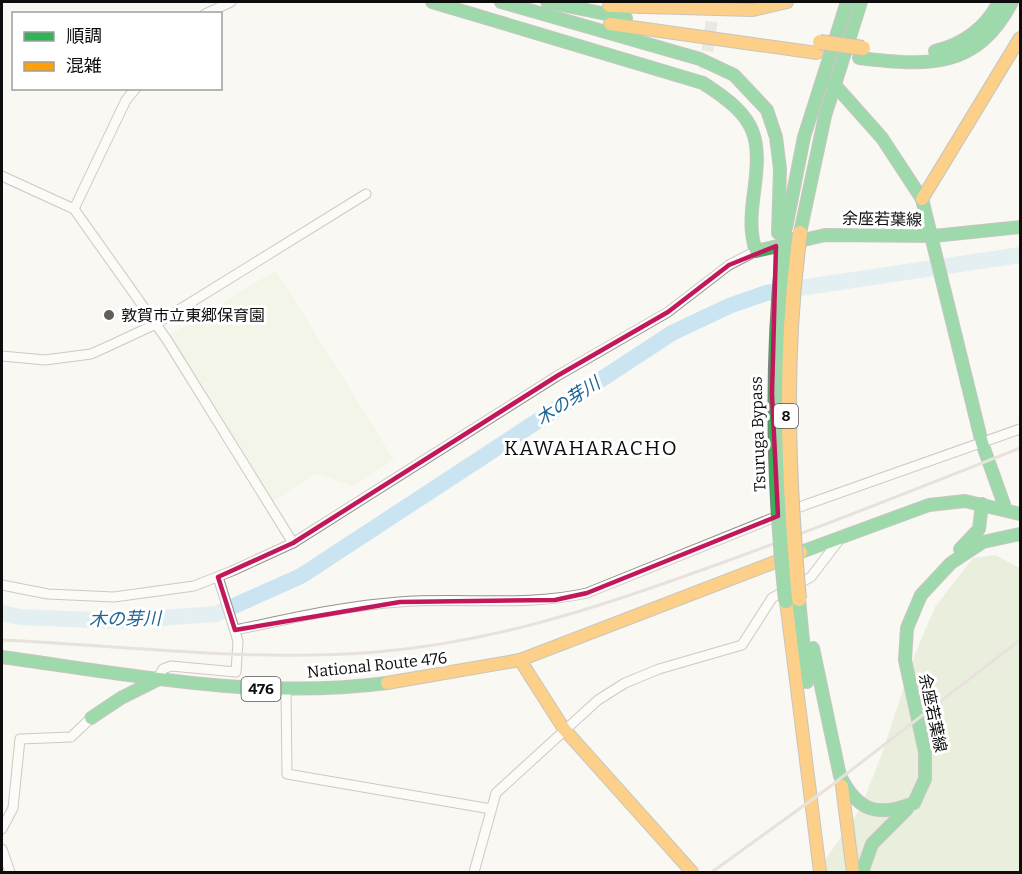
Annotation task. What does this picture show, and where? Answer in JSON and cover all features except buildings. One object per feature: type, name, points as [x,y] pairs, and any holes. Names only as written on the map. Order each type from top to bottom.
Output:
[{"type":"main road","points":[[432,2],[525,25],[704,77],[744,112],[758,141],[750,227],[756,251]]},
{"type":"main road","points":[[501,2],[700,59],[734,75],[747,86],[767,110],[776,137],[780,169],[781,234]]},
{"type":"main road","points":[[507,2],[624,27],[819,48],[929,63],[965,55],[994,32],[1005,19],[1012,2]]},
{"type":"main road","points":[[548,2],[644,21],[819,48]]},
{"type":"main road","points":[[567,2],[622,7],[730,11],[753,10],[787,2]]},
{"type":"main road","points":[[781,234],[804,137],[847,2]]},
{"type":"main road","name":"Tsuruga Bypass","points":[[821,873],[803,742],[796,568],[788,484],[786,396],[790,311],[800,233],[818,139],[833,83],[861,2]]},
{"type":"main road","points":[[866,2],[833,83],[856,106],[908,175],[922,199],[933,236],[1020,227]]},
{"type":"main road","points":[[861,53],[912,52],[949,48],[976,33],[987,23],[999,2]]},
{"type":"main road","points":[[922,199],[1020,38]]},
{"type":"main road","name":"Tsuruga Bypass","points":[[781,234],[771,308],[772,394],[779,531],[796,600],[821,873]]},
{"type":"main road","name":"余座若葉線","points":[[756,251],[825,235],[933,236],[982,443],[1006,510]]},
{"type":"main road","name":"National Route 476","points":[[2,657],[157,680],[285,690],[421,681],[520,660],[748,574],[843,535],[938,503],[956,500],[982,504]]},
{"type":"main road","points":[[982,504],[1020,514]]},
{"type":"main road","name":"余座若葉線","points":[[914,803],[924,785],[926,760],[906,668],[904,641],[915,606],[926,588],[977,532],[982,504]]},
{"type":"main road","name":"余座若葉線","points":[[945,568],[980,542],[1000,536],[1020,534]]},
{"type":"main road","points":[[796,600],[840,776],[854,873]]},
{"type":"main road","points":[[520,660],[564,729],[692,873]]},
{"type":"main road","points":[[91,718],[121,698],[157,680]]},
{"type":"main road","points":[[803,742],[810,873]]},
{"type":"main road","points":[[840,776],[855,801],[870,810],[890,812],[914,803]]},
{"type":"main road","points":[[862,873],[866,853],[873,841],[914,803]]},
{"type":"street","points":[[209,12],[231,2]]},
{"type":"street","points":[[74,209],[126,100],[134,90]]},
{"type":"street","points":[[2,176],[74,209],[156,324],[293,543]]},
{"type":"street","points":[[2,356],[45,360],[91,354],[156,324],[366,194]]},
{"type":"street","points":[[2,585],[48,594],[114,597],[194,586],[218,577],[293,543],[557,376],[668,312],[729,265],[756,251]]},
{"type":"street","points":[[234,627],[353,606],[400,602],[547,600],[587,593],[805,505],[1020,429]]},
{"type":"street","points":[[474,873],[496,793],[564,729],[598,700],[625,683],[659,669],[742,645],[772,598],[811,577],[843,535]]},
{"type":"street","points":[[157,680],[163,669],[171,666],[236,672],[234,627],[218,577]]},
{"type":"street","points":[[285,690],[287,774],[491,809]]},
{"type":"street","points":[[2,829],[13,808],[20,739],[71,738],[91,718]]},
{"type":"street","points":[[2,849],[10,873]]},
{"type":"highlighted area","points":[[776,246],[772,394],[778,516],[587,593],[555,600],[400,602],[235,630],[218,577],[293,543],[557,376],[668,312],[729,265]]},
{"type":"green space","points":[[276,270],[394,460],[353,486],[316,474],[273,501],[170,335]]},
{"type":"green space","points":[[995,555],[1020,568],[1020,872],[817,872],[860,809],[880,759],[915,654],[935,607],[973,558]]},
{"type":"waterway","name":"木の芽川","points":[[2,613],[20,617],[117,621],[216,614],[301,576],[672,333],[729,306],[766,293],[1020,255]]},
{"type":"tunnel","points":[[705,69],[714,3]]},
{"type":"railway","points":[[2,640],[189,652],[282,655],[377,652],[459,641],[580,611],[660,585],[739,557],[1020,448]]},
{"type":"railway","points":[[712,872],[828,788],[1020,640]]},
{"type":"traffic: fast","points":[[432,2],[703,83],[722,96],[746,119],[756,144],[756,178],[751,220],[756,251],[825,235],[933,236],[1020,227]]},
{"type":"traffic: fast","points":[[501,2],[700,59],[734,75],[767,110],[776,137],[780,169],[778,233]]},
{"type":"traffic: fast","points":[[547,2],[626,18]]},
{"type":"traffic: fast","points":[[786,228],[804,137],[847,2]]},
{"type":"traffic: fast","points":[[800,233],[825,116],[861,2]]},
{"type":"traffic: fast","points":[[935,51],[964,40],[973,34],[987,20],[999,2]]},
{"type":"traffic: fast","points":[[859,58],[928,62],[966,52],[983,41],[998,24],[1012,2]]},
{"type":"traffic: fast","points":[[833,83],[882,138],[922,199],[982,443],[1006,510]]},
{"type":"traffic: fast","points":[[785,234],[777,326],[775,418],[778,509],[786,601]]},
{"type":"traffic: fast","points":[[801,552],[929,505],[965,501],[1020,514]]},
{"type":"traffic: fast","points":[[960,549],[979,529],[982,504]]},
{"type":"traffic: fast","points":[[914,803],[925,779],[925,752],[905,660],[907,628],[921,595],[951,563],[983,542],[1020,534]]},
{"type":"traffic: fast","points":[[799,599],[807,682]]},
{"type":"traffic: fast","points":[[813,648],[840,776],[847,788],[862,804],[870,808],[889,810],[914,803]]},
{"type":"traffic: fast","points":[[2,657],[146,678],[242,687],[338,688],[387,683]]},
{"type":"traffic: fast","points":[[91,718],[121,698],[157,680]]},
{"type":"traffic: fast","points":[[862,872],[872,844],[907,809]]},
{"type":"traffic: slow","points":[[609,6],[753,10],[787,2]]},
{"type":"traffic: slow","points":[[610,24],[817,53]]},
{"type":"traffic: slow","points":[[922,199],[1020,38]]},
{"type":"traffic: slow","points":[[820,42],[863,48]]},
{"type":"traffic: slow","points":[[799,599],[790,462],[789,370],[800,233]]},
{"type":"traffic: slow","points":[[520,660],[801,552]]},
{"type":"traffic: slow","points":[[786,601],[820,872]]},
{"type":"traffic: slow","points":[[387,683],[520,660],[564,729],[692,872]]},
{"type":"traffic: slow","points":[[842,786],[853,872]]},
{"type":"place","name":"敦賀市立東郷保育園","points":[[109,315]]},
{"type":"district","name":"KAWAHARACHO","points":[[591,448]]}]
